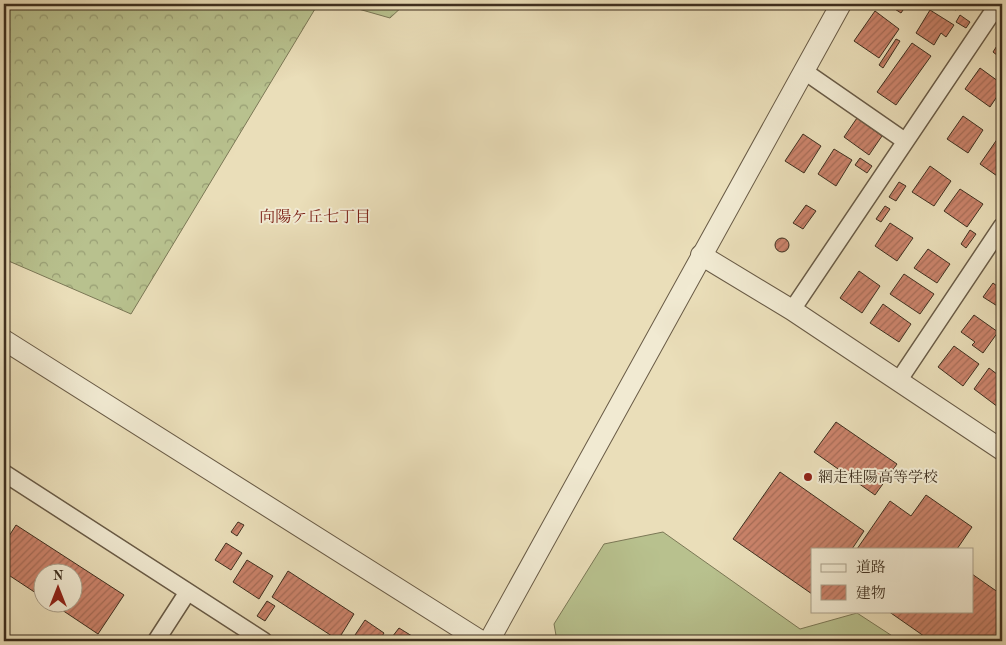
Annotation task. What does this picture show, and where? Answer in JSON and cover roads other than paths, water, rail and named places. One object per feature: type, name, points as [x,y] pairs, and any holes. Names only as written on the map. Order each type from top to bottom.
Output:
[{"type":"street","points":[[489,641],[841,4]]},
{"type":"street","points":[[792,310],[998,4]]},
{"type":"street","points":[[804,71],[905,141]]},
{"type":"street","points":[[899,380],[1002,226]]},
{"type":"street","points":[[701,255],[792,310],[1002,449]]},
{"type":"street","points":[[4,340],[481,641]]},
{"type":"street","points":[[4,473],[264,641]]},
{"type":"street","points":[[156,641],[187,593]]},
{"type":"place","name":"網走桂陽高等学校","points":[[808,477]]},
{"type":"district","name":"向陽ケ丘七丁目","points":[[315,216]]}]
